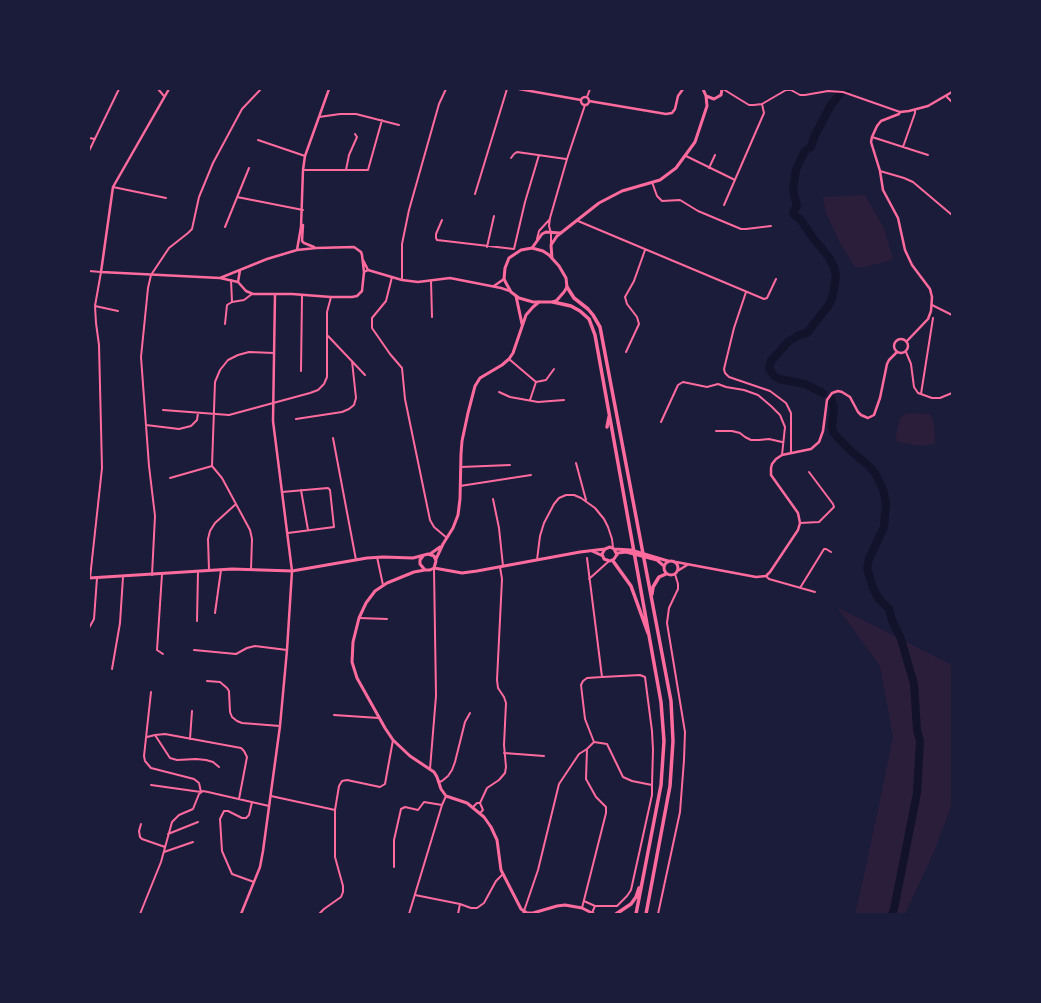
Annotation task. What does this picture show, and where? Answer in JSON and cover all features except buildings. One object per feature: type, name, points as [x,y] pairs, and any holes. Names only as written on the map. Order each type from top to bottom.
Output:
[{"type":"highway","points":[[567,287],[574,298],[593,315],[600,327],[660,641]]},
{"type":"highway","points":[[553,302],[571,306],[580,311],[592,324],[631,528],[662,702],[663,755],[658,799],[636,914]]},
{"type":"highway","points":[[607,427],[610,416]]},
{"type":"highway","points":[[616,472],[621,478]]},
{"type":"highway","points":[[611,561],[631,586],[651,642]]},
{"type":"highway","points":[[646,914],[670,786],[673,755],[671,701],[652,595],[653,587],[656,582],[660,577],[666,574]]},
{"type":"highway","points":[[616,914],[631,904],[639,889],[658,799]]},
{"type":"main road","points":[[552,258],[552,245],[560,233],[610,196],[660,180],[676,168],[695,142],[707,106],[706,96],[703,89]]},
{"type":"main road","points":[[707,106],[721,95],[723,89]]},
{"type":"main road","points":[[706,96],[714,99]]},
{"type":"main road","points":[[532,248],[542,234],[546,232],[560,233]]},
{"type":"main road","points":[[532,248],[543,251],[552,258],[564,274],[567,287],[561,297],[553,302],[527,301],[516,296],[511,292],[504,278],[506,264],[515,251],[532,248]]},
{"type":"main road","points":[[516,296],[522,324]]},
{"type":"main road","points":[[434,568],[443,544],[458,515],[462,441],[477,381],[485,374],[502,365],[509,359],[513,353],[522,324],[529,310],[539,302]]},
{"type":"main road","points":[[89,578],[123,577],[209,570],[292,571],[377,557],[413,558],[430,554],[443,544]]},
{"type":"main road","points":[[590,551],[611,561],[616,555],[623,552],[631,553],[657,560],[664,566],[666,574],[675,574],[678,570],[676,562],[672,560],[668,561],[631,550],[606,548],[469,572],[434,568],[414,572],[382,585],[370,597],[359,618],[353,642],[352,666],[379,718],[393,740],[410,756],[434,772],[446,796],[467,803],[487,820],[495,833],[497,840],[502,875],[517,904],[524,913],[533,913],[565,905],[582,908],[593,914]]},
{"type":"main road","points":[[603,557],[603,552],[606,548]]},
{"type":"main road","points":[[614,549],[616,555]]},
{"type":"main road","points":[[430,554],[440,566],[450,571]]},
{"type":"main road","points":[[414,572],[424,555]]},
{"type":"main road","points":[[413,558],[420,563],[425,570]]},
{"type":"main road","points":[[664,566],[668,561]]},
{"type":"street","points":[[89,151],[118,89]]},
{"type":"street","points":[[132,89],[145,89]]},
{"type":"street","points":[[159,89],[164,96]]},
{"type":"street","points":[[89,578],[102,468],[99,345],[95,306],[113,187],[168,89]]},
{"type":"street","points":[[152,575],[155,516],[149,466],[142,357],[146,303],[151,275],[169,248],[192,229],[199,197],[213,163],[239,114],[261,89]]},
{"type":"street","points":[[298,250],[305,157],[329,89]]},
{"type":"street","points":[[402,280],[402,244],[409,210],[438,104],[446,89]]},
{"type":"street","points":[[475,194],[507,89]]},
{"type":"street","points":[[519,89],[581,100],[587,97]]},
{"type":"street","points":[[589,102],[589,98],[587,97],[590,89]]},
{"type":"street","points":[[552,245],[549,226],[550,218],[584,105],[588,104],[589,102],[666,114],[672,113],[675,109],[678,96],[683,89]]},
{"type":"street","points":[[723,89],[749,105],[762,104],[786,90],[791,90],[800,95],[833,91],[853,94],[900,112],[928,106],[952,92]]},
{"type":"street","points":[[721,95],[729,93]]},
{"type":"street","points":[[946,96],[952,102]]},
{"type":"street","points":[[581,100],[582,104],[584,105]]},
{"type":"street","points":[[724,205],[764,113],[762,104]]},
{"type":"street","points":[[903,147],[915,110]]},
{"type":"street","points":[[900,112],[899,114],[881,122],[877,126],[871,142],[880,171],[883,190],[898,218],[905,250],[912,265],[930,289],[932,305],[931,312],[924,325],[907,342]]},
{"type":"street","points":[[318,117],[348,113],[399,125]]},
{"type":"street","points":[[304,170],[368,170],[382,120]]},
{"type":"street","points":[[346,170],[349,155],[357,138],[355,134]]},
{"type":"street","points":[[872,137],[928,155]]},
{"type":"street","points":[[89,138],[95,139]]},
{"type":"street","points":[[258,140],[305,157]]},
{"type":"street","points":[[511,158],[517,152],[567,159]]},
{"type":"street","points":[[442,220],[436,234],[436,240],[515,251],[524,202],[539,155]]},
{"type":"street","points":[[708,168],[715,155]]},
{"type":"street","points":[[686,156],[735,180]]},
{"type":"street","points":[[225,226],[248,168]]},
{"type":"street","points":[[880,171],[913,182],[952,215]]},
{"type":"street","points":[[652,182],[657,196],[662,201],[680,200],[698,211],[740,228],[746,229],[771,226]]},
{"type":"street","points":[[113,187],[166,198]]},
{"type":"street","points":[[237,197],[302,210]]},
{"type":"street","points":[[302,210],[302,241],[316,248]]},
{"type":"street","points":[[486,247],[494,216]]},
{"type":"street","points":[[537,239],[539,231],[550,218]]},
{"type":"street","points":[[577,220],[645,250],[766,299],[776,279]]},
{"type":"street","points":[[89,271],[220,278],[238,282],[246,291],[253,294],[302,294],[331,297],[357,296],[362,292],[364,272],[363,260],[361,252],[354,247],[298,250],[220,278]]},
{"type":"street","points":[[626,352],[639,324],[637,317],[627,304],[626,297],[634,282],[645,250]]},
{"type":"street","points":[[363,260],[368,270]]},
{"type":"street","points":[[238,282],[240,270]]},
{"type":"street","points":[[364,272],[368,270],[402,280],[418,282],[450,278],[511,292]]},
{"type":"street","points":[[392,277],[386,301],[372,318],[372,328],[402,368],[405,399],[430,520],[434,527],[447,538]]},
{"type":"street","points":[[494,287],[504,278]]},
{"type":"street","points":[[231,280],[232,302]]},
{"type":"street","points":[[430,281],[432,317]]},
{"type":"street","points":[[746,292],[734,328],[725,364],[725,373],[735,380],[770,391],[786,403],[791,413],[791,452]]},
{"type":"street","points":[[225,324],[227,305],[232,302],[244,300],[253,294]]},
{"type":"street","points":[[241,914],[260,867],[263,851],[280,726],[292,571],[273,422],[272,403],[275,294]]},
{"type":"street","points":[[300,371],[302,294]]},
{"type":"street","points":[[163,410],[229,415],[310,394],[318,390],[324,384],[327,377],[327,312],[331,297]]},
{"type":"street","points":[[932,305],[952,315]]},
{"type":"street","points":[[95,306],[118,311]]},
{"type":"street","points":[[921,394],[933,318]]},
{"type":"street","points":[[328,335],[365,375]]},
{"type":"street","points":[[896,352],[894,348],[896,342],[902,339],[907,342],[909,346],[906,352],[911,364],[914,388],[918,393],[932,398],[940,398],[952,393]]},
{"type":"street","points":[[251,570],[252,539],[250,530],[222,478],[212,466],[215,382],[220,370],[228,360],[238,354],[249,352],[274,353]]},
{"type":"street","points":[[676,562],[756,577],[766,576],[798,530],[800,523],[798,513],[771,475],[772,464],[782,455],[811,449],[819,442],[823,431],[827,400],[829,395],[835,392],[842,392],[850,397],[861,415],[868,418],[874,415],[880,398],[888,360],[896,352]]},
{"type":"street","points":[[896,352],[906,352]]},
{"type":"street","points":[[509,359],[536,382]]},
{"type":"street","points":[[296,419],[342,412],[354,405],[356,398],[352,361]]},
{"type":"street","points":[[536,382],[546,380],[554,369]]},
{"type":"street","points":[[530,400],[536,382]]},
{"type":"street","points":[[661,422],[680,383],[686,382],[707,386],[718,384],[726,388],[744,390],[758,396],[780,415],[785,427],[782,442],[782,455]]},
{"type":"street","points":[[499,392],[510,397],[538,402],[564,400]]},
{"type":"street","points":[[146,426],[179,429],[192,426],[197,420],[198,413]]},
{"type":"street","points":[[716,431],[736,431],[751,440],[770,439],[782,442]]},
{"type":"street","points":[[333,438],[356,560]]},
{"type":"street","points":[[576,463],[586,500]]},
{"type":"street","points":[[460,467],[510,465]]},
{"type":"street","points":[[170,478],[212,466]]},
{"type":"street","points":[[800,523],[818,522],[834,507],[809,472]]},
{"type":"street","points":[[460,486],[531,475]]},
{"type":"street","points":[[282,492],[328,488],[330,490],[334,527],[288,533]]},
{"type":"street","points":[[301,490],[308,531]]},
{"type":"street","points":[[537,560],[540,536],[554,504],[559,498],[566,495],[574,495],[586,500],[595,508],[604,519],[611,535],[614,549]]},
{"type":"street","points":[[480,814],[482,810],[480,803],[487,788],[499,780],[506,767],[504,753],[506,703],[498,688],[497,680],[502,579],[499,528],[493,499]]},
{"type":"street","points":[[209,570],[208,539],[210,531],[216,523],[236,504]]},
{"type":"street","points":[[606,548],[612,541]]},
{"type":"street","points":[[800,588],[824,549],[831,552]]},
{"type":"street","points":[[377,557],[382,585]]},
{"type":"street","points":[[602,566],[603,557]]},
{"type":"street","points":[[587,558],[602,677]]},
{"type":"street","points":[[590,579],[602,566],[611,561]]},
{"type":"street","points":[[678,570],[688,564]]},
{"type":"street","points":[[430,769],[436,696],[434,568]]},
{"type":"street","points":[[215,613],[221,570]]},
{"type":"street","points":[[197,621],[198,571]]},
{"type":"street","points":[[162,574],[157,650],[162,654]]},
{"type":"street","points":[[658,914],[680,812],[684,760],[685,732],[667,623],[669,608],[678,589],[675,574]]},
{"type":"street","points":[[766,576],[769,579],[815,592]]},
{"type":"street","points":[[112,669],[120,623],[123,577]]},
{"type":"street","points":[[89,628],[94,619],[97,578]]},
{"type":"street","points":[[359,618],[387,619]]},
{"type":"street","points":[[194,650],[236,654],[247,648],[255,646],[287,650]]},
{"type":"street","points":[[584,901],[596,906],[617,906],[631,890],[650,805],[652,785],[652,730],[645,677],[640,675],[585,679],[580,685],[585,719],[594,742]]},
{"type":"street","points":[[207,681],[220,682],[227,688],[230,712],[232,717],[237,721],[242,723],[280,726]]},
{"type":"street","points":[[151,692],[144,756],[148,765],[151,768],[194,778],[199,783],[201,792]]},
{"type":"street","points":[[190,739],[192,711]]},
{"type":"street","points":[[439,782],[448,776],[456,762],[465,722],[470,713]]},
{"type":"street","points":[[334,715],[379,718]]},
{"type":"street","points":[[146,737],[165,734],[238,748],[244,751],[247,757],[238,799]]},
{"type":"street","points":[[155,735],[170,758],[177,760],[206,760],[213,762],[219,767]]},
{"type":"street","points":[[319,914],[324,908],[341,897],[343,892],[343,886],[335,856],[335,810],[339,786],[342,781],[347,780],[380,787],[385,784],[393,740]]},
{"type":"street","points":[[524,913],[538,870],[559,784],[579,754],[594,742],[604,742],[609,746],[623,777],[632,781],[652,785]]},
{"type":"street","points":[[582,908],[606,813],[606,807],[596,797],[586,780],[587,749]]},
{"type":"street","points":[[504,753],[544,756]]},
{"type":"street","points":[[151,785],[208,792],[269,806]]},
{"type":"street","points":[[140,914],[162,862],[172,822],[179,815],[194,809],[197,797],[201,792]]},
{"type":"street","points":[[270,796],[335,810]]},
{"type":"street","points":[[409,914],[446,796]]},
{"type":"street","points":[[252,802],[249,815],[246,818],[242,818],[228,811],[224,811],[220,819],[220,826],[222,851],[232,874],[254,882]]},
{"type":"street","points":[[394,868],[394,840],[401,809],[405,807],[418,810],[424,802],[442,805]]},
{"type":"street","points":[[473,807],[477,803],[480,803]]},
{"type":"street","points":[[168,834],[198,822]]},
{"type":"street","points":[[141,824],[139,831],[142,839],[165,848]]},
{"type":"street","points":[[164,852],[193,842]]},
{"type":"street","points":[[415,894],[460,904],[471,908],[479,907],[486,900],[499,877],[502,875]]},
{"type":"street","points":[[458,914],[460,904]]},
{"type":"street","points":[[593,914],[596,906]]},
{"type":"shaded area","points":[[865,195],[884,228],[893,260],[865,267],[855,267],[841,245],[826,213],[823,197]]},
{"type":"shaded area","points":[[905,414],[930,414],[934,422],[935,444],[920,446],[897,442],[896,435],[900,418]]},
{"type":"shaded area","points":[[837,607],[952,665],[952,804],[934,852],[905,914],[855,914],[893,737],[880,666]]},
{"type":"waterway","points":[[823,393],[805,384],[779,379],[773,375],[769,368],[771,361],[788,342],[799,335],[807,333],[830,303],[833,294],[836,277],[834,267],[828,256],[813,238],[801,220],[794,215],[793,212],[797,206],[793,190],[796,169],[805,151],[811,147],[815,135],[831,105],[840,94]]},
{"type":"waterway","points":[[831,399],[834,409],[832,425],[833,432],[851,451],[868,465],[875,473],[883,489],[886,504],[884,527],[869,559],[867,568],[873,588],[879,599],[889,609],[892,620],[901,639],[914,684],[917,730],[920,741],[917,793],[892,914]]}]
